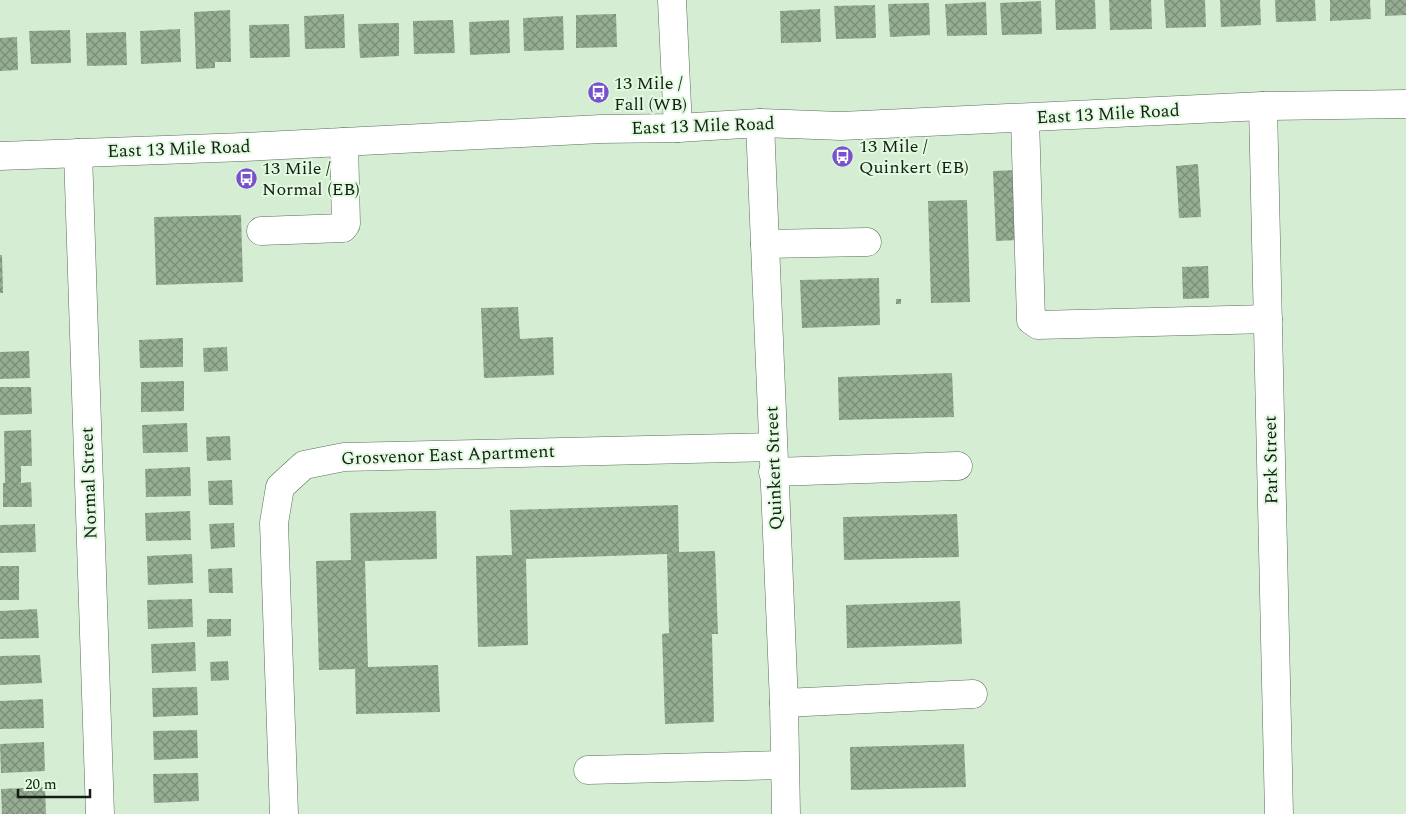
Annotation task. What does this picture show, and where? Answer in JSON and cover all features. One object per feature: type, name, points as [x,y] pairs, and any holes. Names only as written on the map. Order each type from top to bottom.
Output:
[{"type":"street","points":[[672,0],[678,128]]},
{"type":"street","name":"East 13 Mile Road","points":[[0,156],[760,123],[841,126],[1263,106],[1406,104]]},
{"type":"street","name":"Park Street","points":[[1263,106],[1279,814]]},
{"type":"street","points":[[1025,118],[1031,320],[1038,325],[1268,319]]},
{"type":"street","name":"Quinkert Street","points":[[760,123],[784,703],[786,814]]},
{"type":"street","points":[[261,231],[343,228],[346,224],[344,142]]},
{"type":"street","name":"Normal Street","points":[[78,153],[100,814]]},
{"type":"street","points":[[765,244],[868,242]]},
{"type":"street","name":"Grosvenor East Apartment","points":[[284,814],[274,523],[280,487],[304,465],[344,457],[773,460],[958,466]]},
{"type":"street","points":[[784,703],[973,694]]},
{"type":"street","points":[[588,770],[784,765]]},
{"type":"building","points":[[1055,0],[1095,0],[1096,29],[1056,30]]},
{"type":"building","points":[[1109,0],[1151,0],[1152,29],[1110,30]]},
{"type":"building","points":[[1164,0],[1205,0],[1206,27],[1166,28]]},
{"type":"building","points":[[1220,0],[1260,0],[1261,25],[1221,27]]},
{"type":"building","points":[[1275,0],[1315,0],[1316,21],[1276,22]]},
{"type":"building","points":[[1330,0],[1370,0],[1371,19],[1330,21]]},
{"type":"building","points":[[1385,0],[1406,0],[1406,15],[1385,16]]},
{"type":"building","points":[[1041,1],[1042,34],[1002,35],[1000,3]]},
{"type":"building","points":[[986,2],[987,35],[947,36],[945,4]]},
{"type":"building","points":[[929,3],[930,35],[890,37],[888,4]]},
{"type":"building","points":[[875,5],[876,38],[836,39],[834,6]]},
{"type":"building","points":[[820,9],[821,42],[781,43],[780,11]]},
{"type":"building","points":[[230,10],[231,62],[215,62],[215,68],[196,69],[194,12]]},
{"type":"building","points":[[344,14],[345,48],[305,49],[304,16]]},
{"type":"building","points":[[616,14],[617,47],[576,48],[576,15]]},
{"type":"building","points":[[563,16],[564,50],[524,51],[523,18]]},
{"type":"building","points":[[453,20],[455,53],[414,54],[413,21]]},
{"type":"building","points":[[509,20],[510,53],[470,55],[469,22]]},
{"type":"building","points":[[399,23],[399,56],[360,58],[358,24]]},
{"type":"building","points":[[289,24],[290,57],[250,58],[249,25]]},
{"type":"building","points":[[180,29],[181,62],[141,64],[140,31]]},
{"type":"building","points":[[70,30],[71,63],[31,64],[29,31]]},
{"type":"building","points":[[126,32],[127,65],[87,66],[86,33]]},
{"type":"building","points":[[17,37],[18,70],[0,71],[0,38]]},
{"type":"building","points":[[1198,164],[1201,217],[1179,218],[1176,166]]},
{"type":"building","points":[[1017,170],[1019,240],[996,241],[993,171]]},
{"type":"building","points":[[967,200],[970,302],[931,303],[928,201]]},
{"type":"building","points":[[241,215],[243,282],[156,285],[154,217]]},
{"type":"building","points":[[0,255],[2,255],[3,293],[0,293]]},
{"type":"building","points":[[1208,266],[1209,298],[1183,299],[1182,267]]},
{"type":"building","points":[[879,278],[880,325],[802,328],[800,280]]},
{"type":"building","points":[[896,299],[901,299],[901,304],[896,304]]},
{"type":"building","points":[[518,307],[520,339],[553,337],[554,375],[484,378],[481,308]]},
{"type":"building","points":[[183,338],[183,367],[140,368],[139,340]]},
{"type":"building","points":[[227,347],[228,371],[204,372],[203,348]]},
{"type":"building","points":[[29,351],[30,378],[0,379],[0,352]]},
{"type":"building","points":[[952,373],[954,417],[839,420],[838,377]]},
{"type":"building","points":[[184,381],[184,411],[141,412],[141,382]]},
{"type":"building","points":[[0,387],[31,387],[32,414],[0,415]]},
{"type":"building","points":[[187,423],[188,452],[143,453],[142,425]]},
{"type":"building","points":[[31,430],[32,466],[21,466],[21,483],[31,482],[32,507],[3,507],[3,483],[5,483],[4,431]]},
{"type":"building","points":[[230,436],[231,460],[207,461],[206,437]]},
{"type":"building","points":[[190,467],[191,496],[146,497],[145,469]]},
{"type":"building","points":[[232,480],[233,505],[209,505],[208,481]]},
{"type":"building","points":[[678,505],[679,552],[715,551],[718,634],[712,634],[714,722],[665,724],[662,634],[669,633],[667,554],[526,559],[528,645],[478,647],[476,556],[512,555],[510,510]]},
{"type":"building","points":[[190,511],[191,540],[146,541],[145,513]]},
{"type":"building","points":[[436,511],[437,559],[365,561],[368,667],[438,665],[440,712],[356,714],[355,669],[319,670],[316,561],[351,560],[350,513]]},
{"type":"building","points":[[957,514],[959,557],[844,560],[843,517]]},
{"type":"building","points":[[234,523],[235,547],[211,549],[209,524]]},
{"type":"building","points":[[35,524],[36,552],[0,553],[0,525]]},
{"type":"building","points":[[192,554],[193,583],[148,585],[147,556]]},
{"type":"building","points":[[0,566],[19,566],[19,600],[0,600]]},
{"type":"building","points":[[232,568],[233,593],[209,593],[208,569]]},
{"type":"building","points":[[192,599],[193,627],[148,629],[147,600]]},
{"type":"building","points":[[960,601],[962,644],[847,648],[846,605]]},
{"type":"building","points":[[37,609],[39,638],[0,639],[0,611]]},
{"type":"building","points":[[207,619],[231,619],[231,636],[207,637]]},
{"type":"building","points":[[195,642],[196,671],[152,673],[151,644]]},
{"type":"building","points":[[40,655],[42,683],[0,685],[0,656]]},
{"type":"building","points":[[228,661],[229,680],[211,681],[210,662]]},
{"type":"building","points":[[197,687],[198,715],[153,717],[152,688]]},
{"type":"building","points":[[43,699],[44,728],[0,729],[0,701]]},
{"type":"building","points":[[197,730],[198,758],[154,760],[153,731]]},
{"type":"building","points":[[44,742],[45,771],[1,773],[0,744]]},
{"type":"building","points":[[964,744],[966,787],[851,790],[850,747]]},
{"type":"building","points":[[198,773],[199,801],[154,803],[153,774]]},
{"type":"building","points":[[45,787],[46,814],[2,814],[1,789]]},
{"type":"place","name":"13 Mile / Fall (WB)","points":[[598,93]]},
{"type":"place","name":"13 Mile / Quinkert (EB)","points":[[843,156]]},
{"type":"place","name":"13 Mile / Normal (EB)","points":[[246,178]]}]
